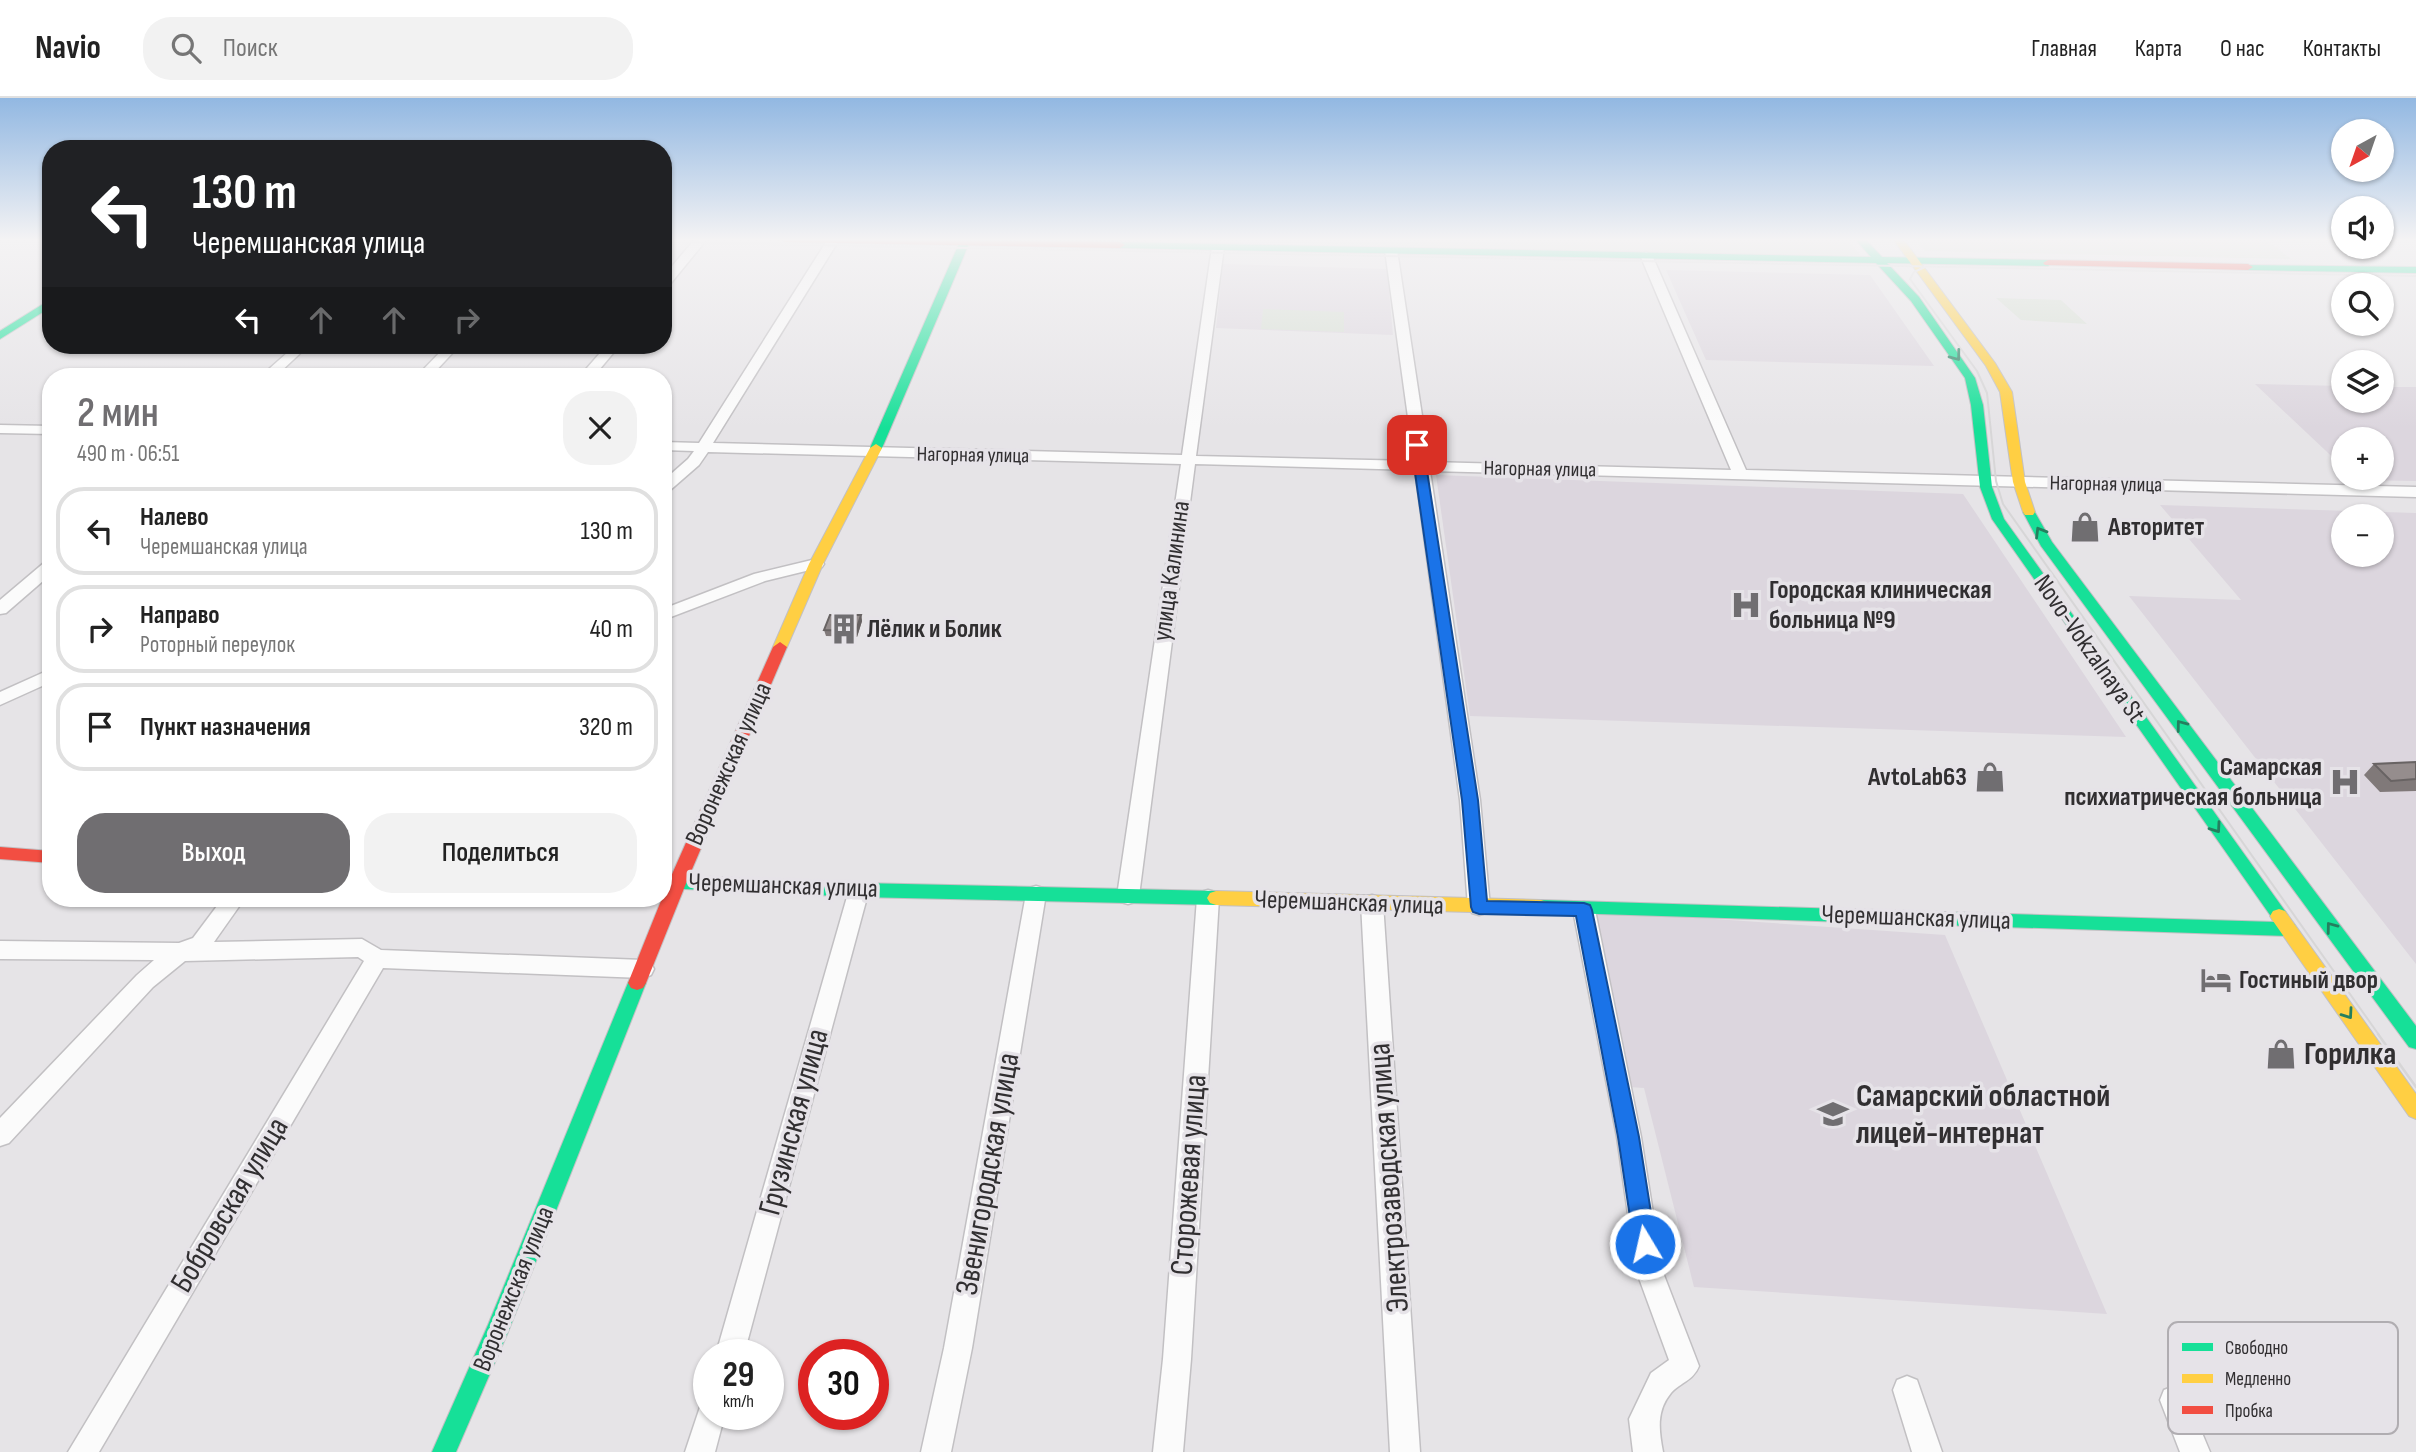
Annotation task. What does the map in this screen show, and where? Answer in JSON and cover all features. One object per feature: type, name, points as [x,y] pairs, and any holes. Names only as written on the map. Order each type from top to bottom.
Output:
[{"type":"street","points":[[672,481],[694,462],[793,302]]},
{"type":"street","name":"Воронежская улица","points":[[672,879],[816,564],[874,452],[938,302]]},
{"type":"street","name":"улица Калинина","points":[[1128,896],[1210,302]]},
{"type":"street","points":[[1398,302],[1470,800],[1479,907]]},
{"type":"street","points":[[1666,302],[1741,475]]},
{"type":"street","name":"Novo-Vokzalnaya St","points":[[1916,302],[1963,366],[1973,387],[1983,481],[1989,504],[2416,1110]]},
{"type":"street","name":"Novo-Vokzalnaya St","points":[[1945,302],[1992,365],[2006,391],[2020,482],[2028,509],[2053,552],[2416,1041]]},
{"type":"street","points":[[0,336],[42,308]]},
{"type":"street","points":[[277,368],[293,354]]},
{"type":"street","points":[[432,368],[446,354]]},
{"type":"street","points":[[594,368],[606,354]]},
{"type":"street","points":[[0,429],[42,430]]},
{"type":"street","name":"Нагорная улица","points":[[672,446],[2416,492]]},
{"type":"street","points":[[672,611],[760,577],[816,564]]},
{"type":"street","points":[[0,609],[42,573]]},
{"type":"street","points":[[0,699],[42,679]]},
{"type":"street","points":[[0,853],[42,856]]},
{"type":"street","name":"Черемшанская улица","points":[[672,881],[859,890],[975,891],[2288,929]]},
{"type":"street","name":"Грузинская улица","points":[[734,1339],[859,890]]},
{"type":"street","name":"Звенигородская улица","points":[[936,1452],[958,1349],[1036,894]]},
{"type":"street","name":"Сторожевая улица","points":[[1167,1452],[1178,1345],[1208,898]]},
{"type":"street","name":"Электрозаводская улица","points":[[1372,903],[1405,1452]]},
{"type":"street","points":[[0,1135],[145,981],[180,952],[201,944],[228,907]]},
{"type":"street","name":"Воронежская улица","points":[[444,1452],[497,1332],[643,969],[663,907]]},
{"type":"street","points":[[1584,910],[1629,1137],[1649,1270],[1685,1366],[1661,1383],[1643,1419],[1648,1452]]},
{"type":"street","points":[[0,950],[180,952],[362,948],[377,959],[643,969]]},
{"type":"street","name":"Бобровская улица","points":[[83,1452],[377,959]]},
{"type":"street","points":[[1907,1390],[1927,1452]]},
{"type":"street","points":[[700,1452],[706,1430]]},
{"type":"street","points":[[2188,1434],[2195,1452]]},
{"type":"shaded area","points":[[1219,302],[1390,302],[1393,335],[1216,328]]},
{"type":"shaded area","points":[[1680,302],[1889,302],[1934,366],[1706,360]]},
{"type":"shaded area","points":[[2001,302],[2063,302],[2087,324],[2021,320]]},
{"type":"shaded area","points":[[1263,309],[1344,312],[1344,332],[1261,329]]},
{"type":"shaded area","points":[[2255,384],[2331,386],[2331,413],[2394,413],[2394,387],[2416,387],[2416,481],[2394,481],[2394,427],[2331,427],[2331,456]]},
{"type":"shaded area","name":"Городская клиническая больница №9","points":[[1436,475],[1963,494],[2126,737],[1470,716]]},
{"type":"shaded area","name":"Самарская психиатрическая больница","points":[[2160,505],[2331,510],[2331,567],[2394,567],[2394,512],[2416,513],[2416,964],[2129,596],[2241,600]]},
{"type":"shaded area","name":"Самарский областной лицей-интернат","points":[[1584,910],[1945,935],[2107,1314],[1694,1287],[1644,1088],[1629,1087]]},
{"type":"building","points":[[830,615],[861,615],[856,631],[824,630]]},
{"type":"building","points":[[2416,762],[2416,779],[2391,781],[2374,764]]},
{"type":"tram line","points":[[1927,302],[1977,371],[1987,393],[1996,481],[2003,504],[2379,1035]]},
{"type":"tram line","points":[[2378,1034],[2416,1087]]},
{"type":"traffic: fast","points":[[876,448],[939,302]]},
{"type":"traffic: fast","points":[[1917,302],[1970,378],[1977,405],[1986,487],[1998,519],[2279,916]]},
{"type":"traffic: fast","points":[[0,336],[42,308]]},
{"type":"traffic: fast","points":[[2029,512],[2046,543],[2416,1041]]},
{"type":"traffic: fast","points":[[672,881],[859,890],[1216,898]]},
{"type":"traffic: fast","points":[[1541,907],[2288,929]]},
{"type":"traffic: fast","points":[[444,1452],[497,1332],[637,983]]},
{"type":"traffic: slow","points":[[1945,302],[1991,365],[2006,392],[2019,482],[2029,512]]},
{"type":"traffic: slow","points":[[780,647],[816,564],[876,448]]},
{"type":"traffic: slow","points":[[1216,898],[1541,907]]},
{"type":"traffic: slow","points":[[2279,916],[2416,1110]]},
{"type":"traffic: jam","points":[[672,896],[780,647]]},
{"type":"traffic: jam","points":[[0,853],[42,856]]},
{"type":"traffic: jam","points":[[637,983],[668,907]]},
{"type":"place","name":"Авторитет","points":[[2085,527]]},
{"type":"place","name":"Городская клиническая больница №9","points":[[1746,605]]},
{"type":"place","name":"Лёлик и Болик","points":[[844,629]]},
{"type":"place","name":"AvtoLab63","points":[[1990,777]]},
{"type":"place","name":"Самарская психиатрическая больница","points":[[2345,782]]},
{"type":"place","name":"Гостиный двор","points":[[2216,980]]},
{"type":"place","name":"Горилка","points":[[2281,1054]]},
{"type":"place","name":"Самарский областной лицей-интернат","points":[[1833,1114]]},
{"type":"route","points":[[1417,445],[1470,800],[1479,907],[1584,910],[1629,1137],[1645,1244]]}]
